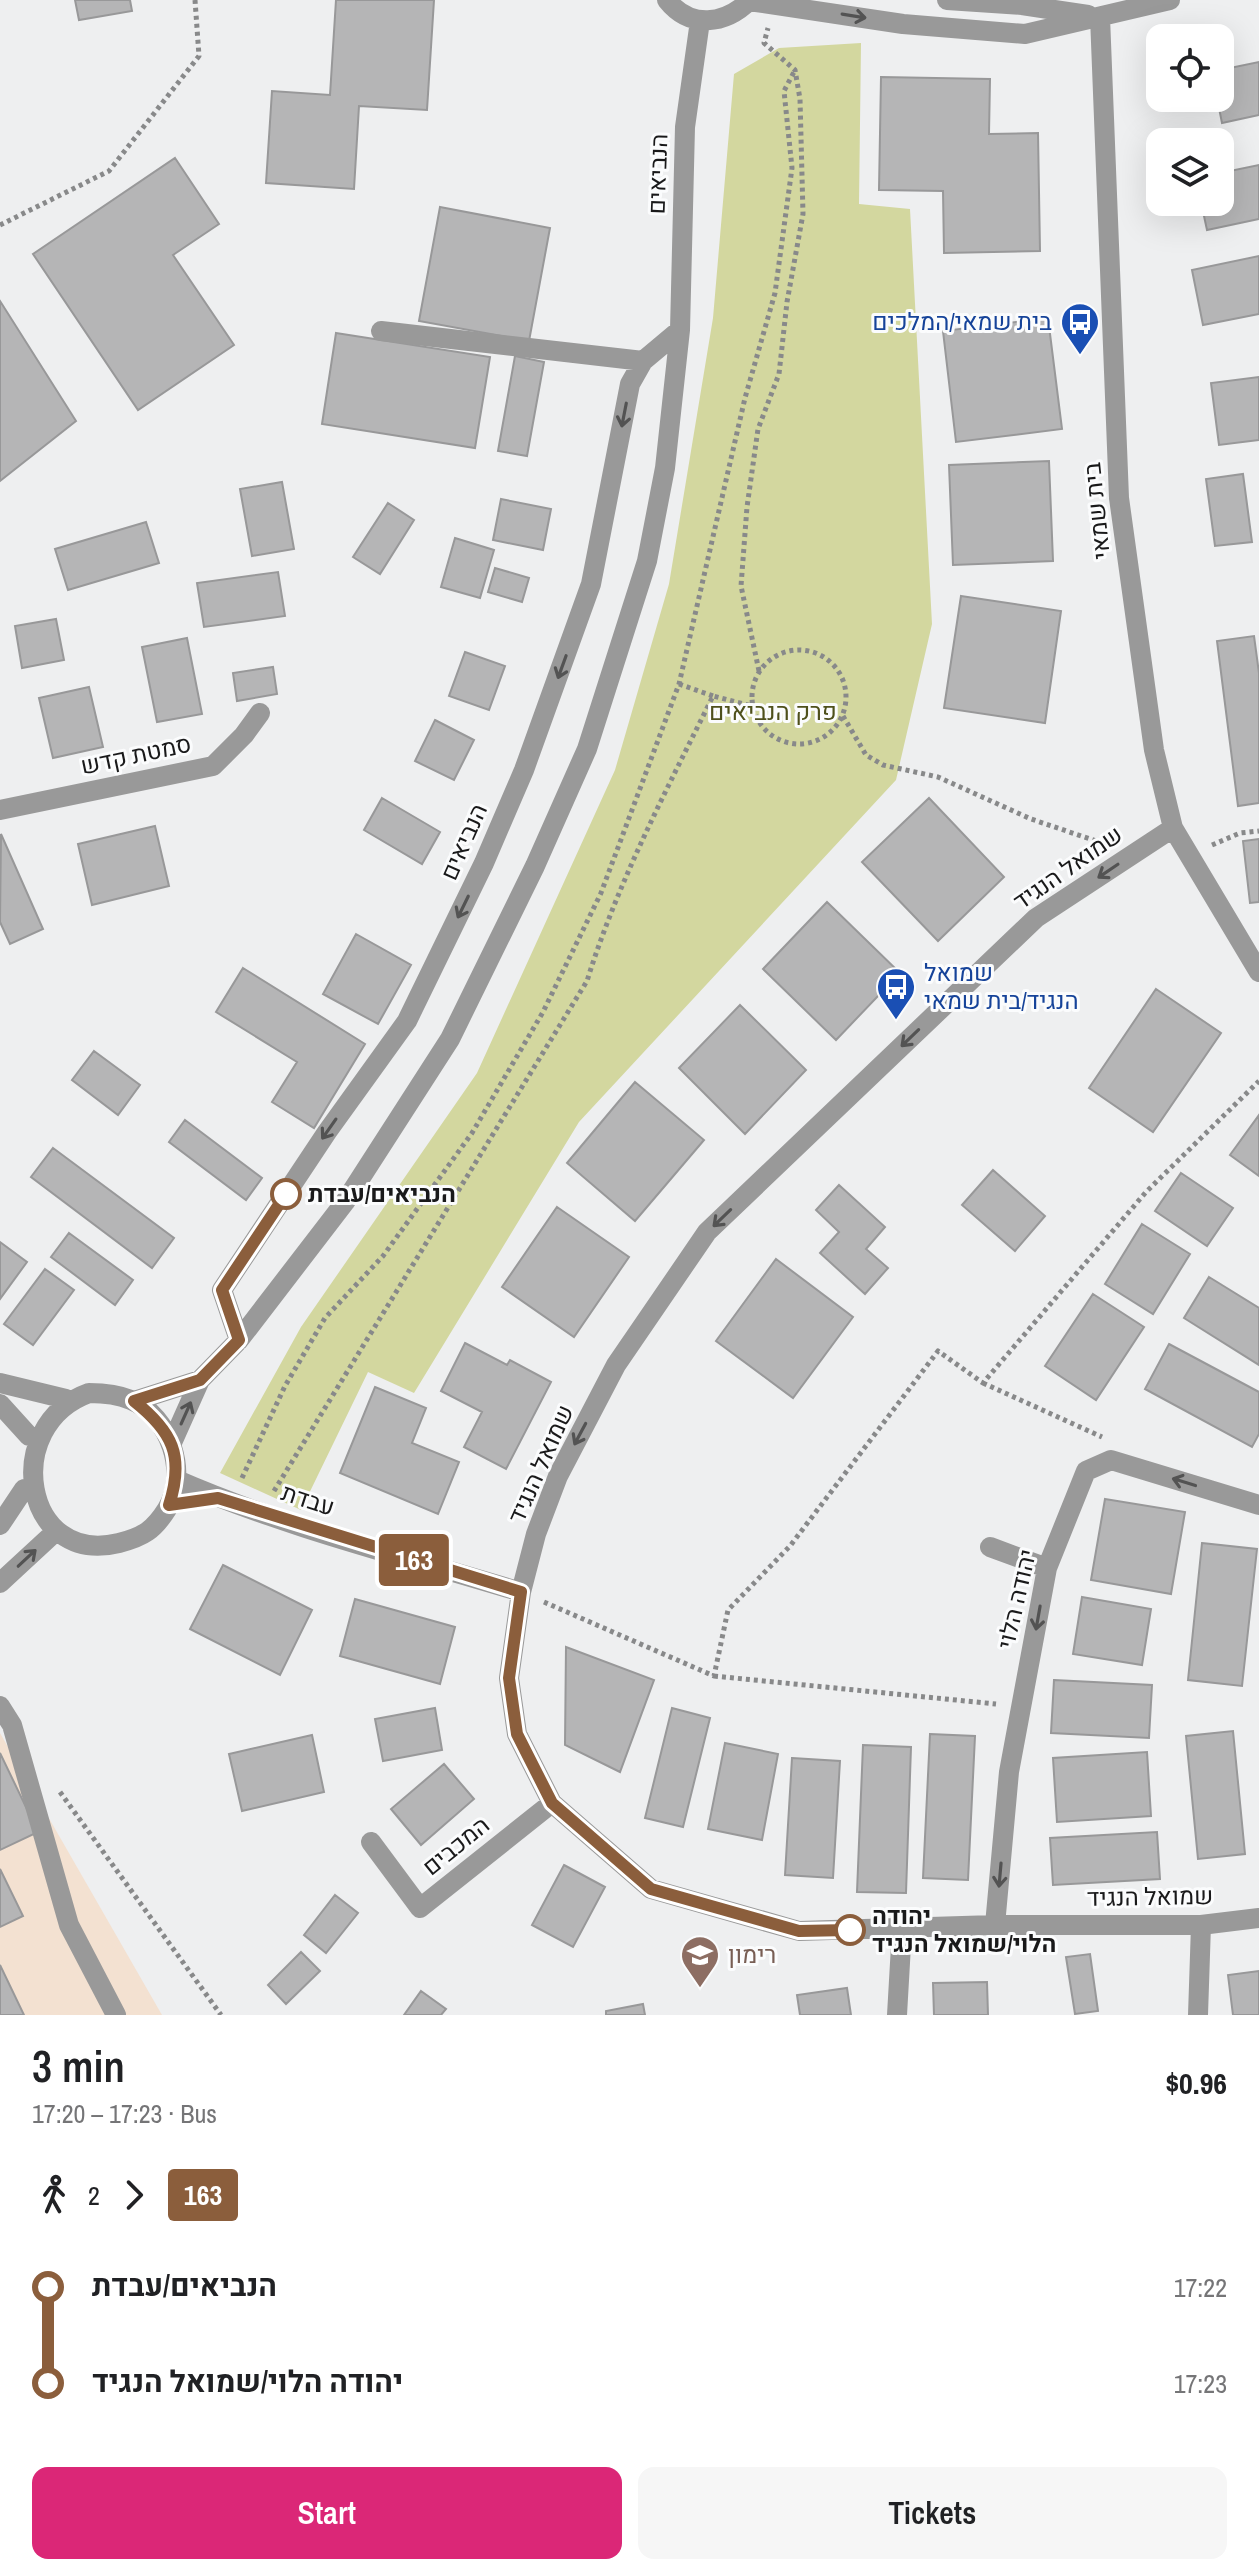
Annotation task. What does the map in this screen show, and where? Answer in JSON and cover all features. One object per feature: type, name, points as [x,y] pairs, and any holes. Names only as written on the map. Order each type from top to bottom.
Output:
[{"type":"street","points":[[667,0],[688,18],[700,21],[722,18],[739,10],[749,0],[903,24],[1025,34],[1170,0]]},
{"type":"street","points":[[947,0],[1022,5],[1100,17]]},
{"type":"street","name":"בית שמאי","points":[[1100,17],[1119,498],[1154,750],[1173,828],[1259,972]]},
{"type":"street","name":"הנביאים","points":[[171,1445],[200,1380],[239,1340],[345,1202],[450,1039],[535,866],[587,749],[647,561],[665,468],[680,330],[685,127],[700,21]]},
{"type":"street","name":"הנביאים","points":[[239,1340],[222,1290],[327,1132],[407,1021],[484,863],[524,770],[591,584],[630,384],[643,361],[680,330]]},
{"type":"street","points":[[381,331],[643,361]]},
{"type":"street","name":"סמטת קדש","points":[[0,810],[213,766],[244,735],[260,713]]},
{"type":"street","name":"שמואל הנגיד","points":[[1173,828],[1036,918],[707,1232],[616,1365],[558,1476],[536,1534],[521,1592],[509,1678],[517,1734],[552,1803],[651,1889],[799,1931],[995,1925],[1201,1925],[1259,1918]]},
{"type":"street","name":"הנביאים","points":[[134,1401],[200,1380]]},
{"type":"street","points":[[0,1383],[66,1399]]},
{"type":"street","points":[[100,1393],[134,1401],[157,1419],[171,1445],[177,1480],[169,1505],[154,1529],[129,1541],[104,1547],[78,1544],[54,1533],[35,1513],[24,1489],[22,1461],[29,1436],[45,1414],[66,1399],[100,1393]]},
{"type":"street","points":[[0,1404],[29,1436]]},
{"type":"street","points":[[1111,1460],[1259,1505]]},
{"type":"street","name":"יהודה הלוי","points":[[995,1925],[1009,1772],[1047,1568],[1086,1471],[1111,1460]]},
{"type":"street","name":"עבדת","points":[[177,1480],[260,1512],[521,1592]]},
{"type":"street","points":[[0,1525],[24,1489]]},
{"type":"street","name":"עבדת","points":[[169,1505],[218,1498]]},
{"type":"street","points":[[0,1583],[54,1533]]},
{"type":"street","points":[[990,1547],[1047,1568]]},
{"type":"street","points":[[0,1706],[12,1725],[69,1925],[116,2015]]},
{"type":"street","name":"המכבים","points":[[371,1842],[420,1908],[552,1803]]},
{"type":"street","points":[[1198,2015],[1201,1925]]},
{"type":"street","points":[[897,2015],[902,1928]]},
{"type":"path","points":[[0,225],[109,171],[199,56],[195,0]]},
{"type":"path","points":[[759,671],[741,586],[747,507],[758,429],[779,374],[787,302],[803,214],[800,99],[795,70],[764,43],[775,4]]},
{"type":"path","points":[[793,650],[812,651],[830,661],[842,677],[846,696],[843,716],[831,733],[814,743],[794,745],[775,739],[760,725],[752,706],[753,685],[759,671],[773,657],[793,650]]},
{"type":"path","points":[[679,684],[752,706]]},
{"type":"path","points":[[260,1512],[587,981],[605,925],[656,811],[713,696]]},
{"type":"path","points":[[843,716],[866,755],[883,765],[938,777],[1031,819],[1133,853]]},
{"type":"path","points":[[1188,854],[1240,833],[1259,831]]},
{"type":"path","points":[[983,1383],[1146,1192],[1259,1081]]},
{"type":"path","points":[[714,1676],[728,1610],[790,1546],[938,1351],[983,1383],[1104,1438],[1111,1460]]},
{"type":"path","points":[[521,1592],[714,1676],[1022,1707]]},
{"type":"path","points":[[58,1788],[221,2015]]},
{"type":"shaded area","points":[[0,1733],[162,2015],[0,2015]]},
{"type":"green space","name":"פרק הנביאים","points":[[861,43],[859,204],[910,209],[932,624],[896,780],[579,1122],[414,1393],[368,1372],[301,1510],[220,1473],[301,1327],[477,1073],[615,770],[669,584],[713,318],[734,74],[779,48]]},
{"type":"building","points":[[75,0],[130,0],[132,11],[79,20]]},
{"type":"building","points":[[336,0],[434,0],[427,110],[359,106],[354,189],[266,183],[272,91],[330,95]]},
{"type":"building","points":[[1259,62],[1259,115],[1222,123],[1220,112],[1234,112],[1234,67]]},
{"type":"building","points":[[881,77],[990,79],[989,134],[1038,133],[1040,251],[944,253],[943,191],[879,190]]},
{"type":"building","points":[[175,158],[219,224],[173,255],[234,345],[138,410],[33,254]]},
{"type":"building","points":[[1259,165],[1259,219],[1207,230],[1204,216],[1234,216],[1234,170]]},
{"type":"building","points":[[440,207],[550,228],[529,341],[419,321]]},
{"type":"building","points":[[1259,256],[1259,314],[1203,325],[1192,270]]},
{"type":"building","points":[[0,301],[76,421],[0,481]]},
{"type":"building","points":[[1048,318],[1062,429],[956,442],[943,331]]},
{"type":"building","points":[[336,333],[490,357],[475,448],[322,424]]},
{"type":"building","points":[[515,356],[544,362],[527,456],[498,451]]},
{"type":"building","points":[[1259,377],[1259,440],[1219,445],[1211,383]]},
{"type":"building","points":[[1049,461],[1053,561],[953,565],[949,465]]},
{"type":"building","points":[[1243,474],[1252,542],[1215,546],[1206,479]]},
{"type":"building","points":[[282,482],[294,549],[252,556],[240,489]]},
{"type":"building","points":[[501,499],[551,509],[543,550],[493,540]]},
{"type":"building","points":[[388,503],[414,520],[380,574],[353,557]]},
{"type":"building","points":[[146,522],[159,563],[68,590],[55,549]]},
{"type":"building","points":[[455,538],[494,550],[480,598],[441,587]]},
{"type":"building","points":[[495,568],[529,578],[522,602],[488,592]]},
{"type":"building","points":[[278,572],[285,616],[204,627],[197,583]]},
{"type":"building","points":[[961,596],[1061,611],[1045,723],[944,708]]},
{"type":"building","points":[[56,619],[64,660],[22,668],[15,626]]},
{"type":"building","points":[[1254,636],[1259,673],[1259,803],[1238,806],[1217,641]]},
{"type":"building","points":[[187,638],[202,714],[157,722],[142,647]]},
{"type":"building","points":[[465,652],[505,666],[489,710],[449,696]]},
{"type":"building","points":[[273,667],[277,694],[237,701],[233,673]]},
{"type":"building","points":[[89,687],[103,747],[53,758],[39,698]]},
{"type":"building","points":[[435,720],[474,740],[454,780],[415,761]]},
{"type":"building","points":[[382,798],[440,832],[422,864],[364,830]]},
{"type":"building","points":[[929,798],[1004,877],[938,941],[862,862]]},
{"type":"building","points":[[155,826],[169,886],[92,905],[78,844]]},
{"type":"building","points":[[1,834],[43,929],[10,944],[0,922]]},
{"type":"building","points":[[1259,839],[1259,902],[1250,903],[1243,841]]},
{"type":"building","points":[[827,902],[900,973],[836,1040],[763,969]]},
{"type":"building","points":[[356,934],[411,965],[378,1024],[323,994]]},
{"type":"building","points":[[243,968],[365,1044],[314,1128],[272,1102],[297,1062],[216,1012]]},
{"type":"building","points":[[1156,989],[1221,1033],[1153,1132],[1089,1088]]},
{"type":"building","points":[[740,1005],[806,1070],[745,1134],[679,1068]]},
{"type":"building","points":[[94,1051],[140,1085],[118,1115],[72,1080]]},
{"type":"building","points":[[635,1082],[704,1140],[635,1221],[567,1163]]},
{"type":"building","points":[[1259,1115],[1259,1176],[1230,1155]]},
{"type":"building","points":[[185,1120],[262,1178],[246,1200],[169,1142]]},
{"type":"building","points":[[53,1148],[174,1238],[152,1268],[31,1177]]},
{"type":"building","points":[[993,1170],[1045,1216],[1015,1251],[962,1205]]},
{"type":"building","points":[[1181,1173],[1233,1208],[1207,1246],[1155,1211]]},
{"type":"building","points":[[839,1185],[885,1227],[866,1249],[888,1268],[865,1294],[820,1253],[839,1232],[816,1210]]},
{"type":"building","points":[[557,1207],[629,1257],[574,1337],[502,1287]]},
{"type":"building","points":[[1142,1224],[1190,1254],[1153,1314],[1105,1284]]},
{"type":"building","points":[[69,1233],[133,1280],[115,1305],[51,1257]]},
{"type":"building","points":[[0,1242],[27,1262],[0,1299]]},
{"type":"building","points":[[776,1259],[853,1317],[793,1398],[716,1341]]},
{"type":"building","points":[[45,1269],[74,1290],[33,1345],[4,1324]]},
{"type":"building","points":[[1209,1277],[1259,1308],[1259,1365],[1184,1318]]},
{"type":"building","points":[[1093,1294],[1144,1327],[1096,1400],[1045,1366]]},
{"type":"building","points":[[465,1343],[507,1365],[510,1360],[551,1382],[506,1469],[464,1447],[482,1412],[441,1391]]},
{"type":"building","points":[[1169,1344],[1259,1392],[1259,1434],[1252,1447],[1145,1389]]},
{"type":"building","points":[[375,1387],[426,1408],[412,1443],[459,1462],[438,1514],[340,1473]]},
{"type":"building","points":[[1105,1499],[1185,1512],[1171,1594],[1091,1580]]},
{"type":"building","points":[[1202,1543],[1257,1549],[1242,1686],[1188,1680]]},
{"type":"building","points":[[223,1565],[312,1610],[280,1675],[190,1629]]},
{"type":"building","points":[[1082,1597],[1151,1609],[1142,1665],[1073,1654]]},
{"type":"building","points":[[355,1599],[455,1627],[440,1684],[340,1656]]},
{"type":"building","points":[[566,1647],[654,1680],[620,1772],[565,1745]]},
{"type":"building","points":[[1054,1680],[1152,1685],[1149,1738],[1051,1733]]},
{"type":"building","points":[[435,1708],[442,1750],[383,1761],[375,1719]]},
{"type":"building","points":[[672,1708],[710,1718],[683,1827],[645,1818]]},
{"type":"building","points":[[1233,1731],[1245,1854],[1198,1859],[1186,1736]]},
{"type":"building","points":[[930,1734],[975,1736],[968,1880],[923,1878]]},
{"type":"building","points":[[312,1735],[324,1792],[242,1811],[229,1754]]},
{"type":"building","points":[[725,1743],[778,1754],[762,1840],[708,1829]]},
{"type":"building","points":[[863,1745],[911,1747],[906,1893],[857,1892]]},
{"type":"building","points":[[1147,1752],[1151,1816],[1057,1822],[1053,1758]]},
{"type":"building","points":[[0,1753],[38,1832],[0,1850]]},
{"type":"building","points":[[792,1758],[840,1761],[833,1878],[785,1875]]},
{"type":"building","points":[[444,1764],[474,1799],[421,1845],[391,1809]]},
{"type":"building","points":[[1157,1832],[1160,1879],[1053,1885],[1050,1838]]},
{"type":"building","points":[[564,1865],[605,1887],[573,1947],[532,1925]]},
{"type":"building","points":[[0,1869],[23,1916],[0,1927]]},
{"type":"building","points":[[335,1895],[358,1913],[326,1953],[304,1935]]},
{"type":"building","points":[[301,1952],[320,1971],[286,2004],[268,1985]]},
{"type":"building","points":[[1090,1954],[1098,2011],[1075,2014],[1066,1957]]},
{"type":"building","points":[[0,1965],[24,2015],[0,2015]]},
{"type":"building","points":[[1259,1971],[1259,2015],[1233,2015],[1228,1975]]},
{"type":"building","points":[[987,1982],[988,2015],[934,2015],[933,1983]]},
{"type":"building","points":[[847,1988],[851,2015],[800,2015],[797,1995]]},
{"type":"building","points":[[421,1991],[446,2009],[441,2015],[404,2015]]},
{"type":"building","points":[[643,2004],[645,2015],[606,2015],[606,2011]]},
{"type":"bus line","name":"163","points":[[286,1194],[222,1290],[239,1340],[200,1380],[134,1401],[157,1419],[171,1445],[177,1480],[169,1505],[218,1498],[521,1592],[509,1678],[517,1734],[552,1803],[651,1889],[799,1931],[850,1930]]},
{"type":"place","name":"בית שמאי/המלכים","points":[[1080,356]]},
{"type":"place","name":"שמואל הנגיד/בית שמאי","points":[[896,1021]]},
{"type":"place","name":"הנביאים/עבדת","points":[[286,1194]]},
{"type":"place","name":"יהודה הלוי/שמואל הנגיד","points":[[850,1930]]},
{"type":"place","name":"רימון","points":[[700,1989]]}]
